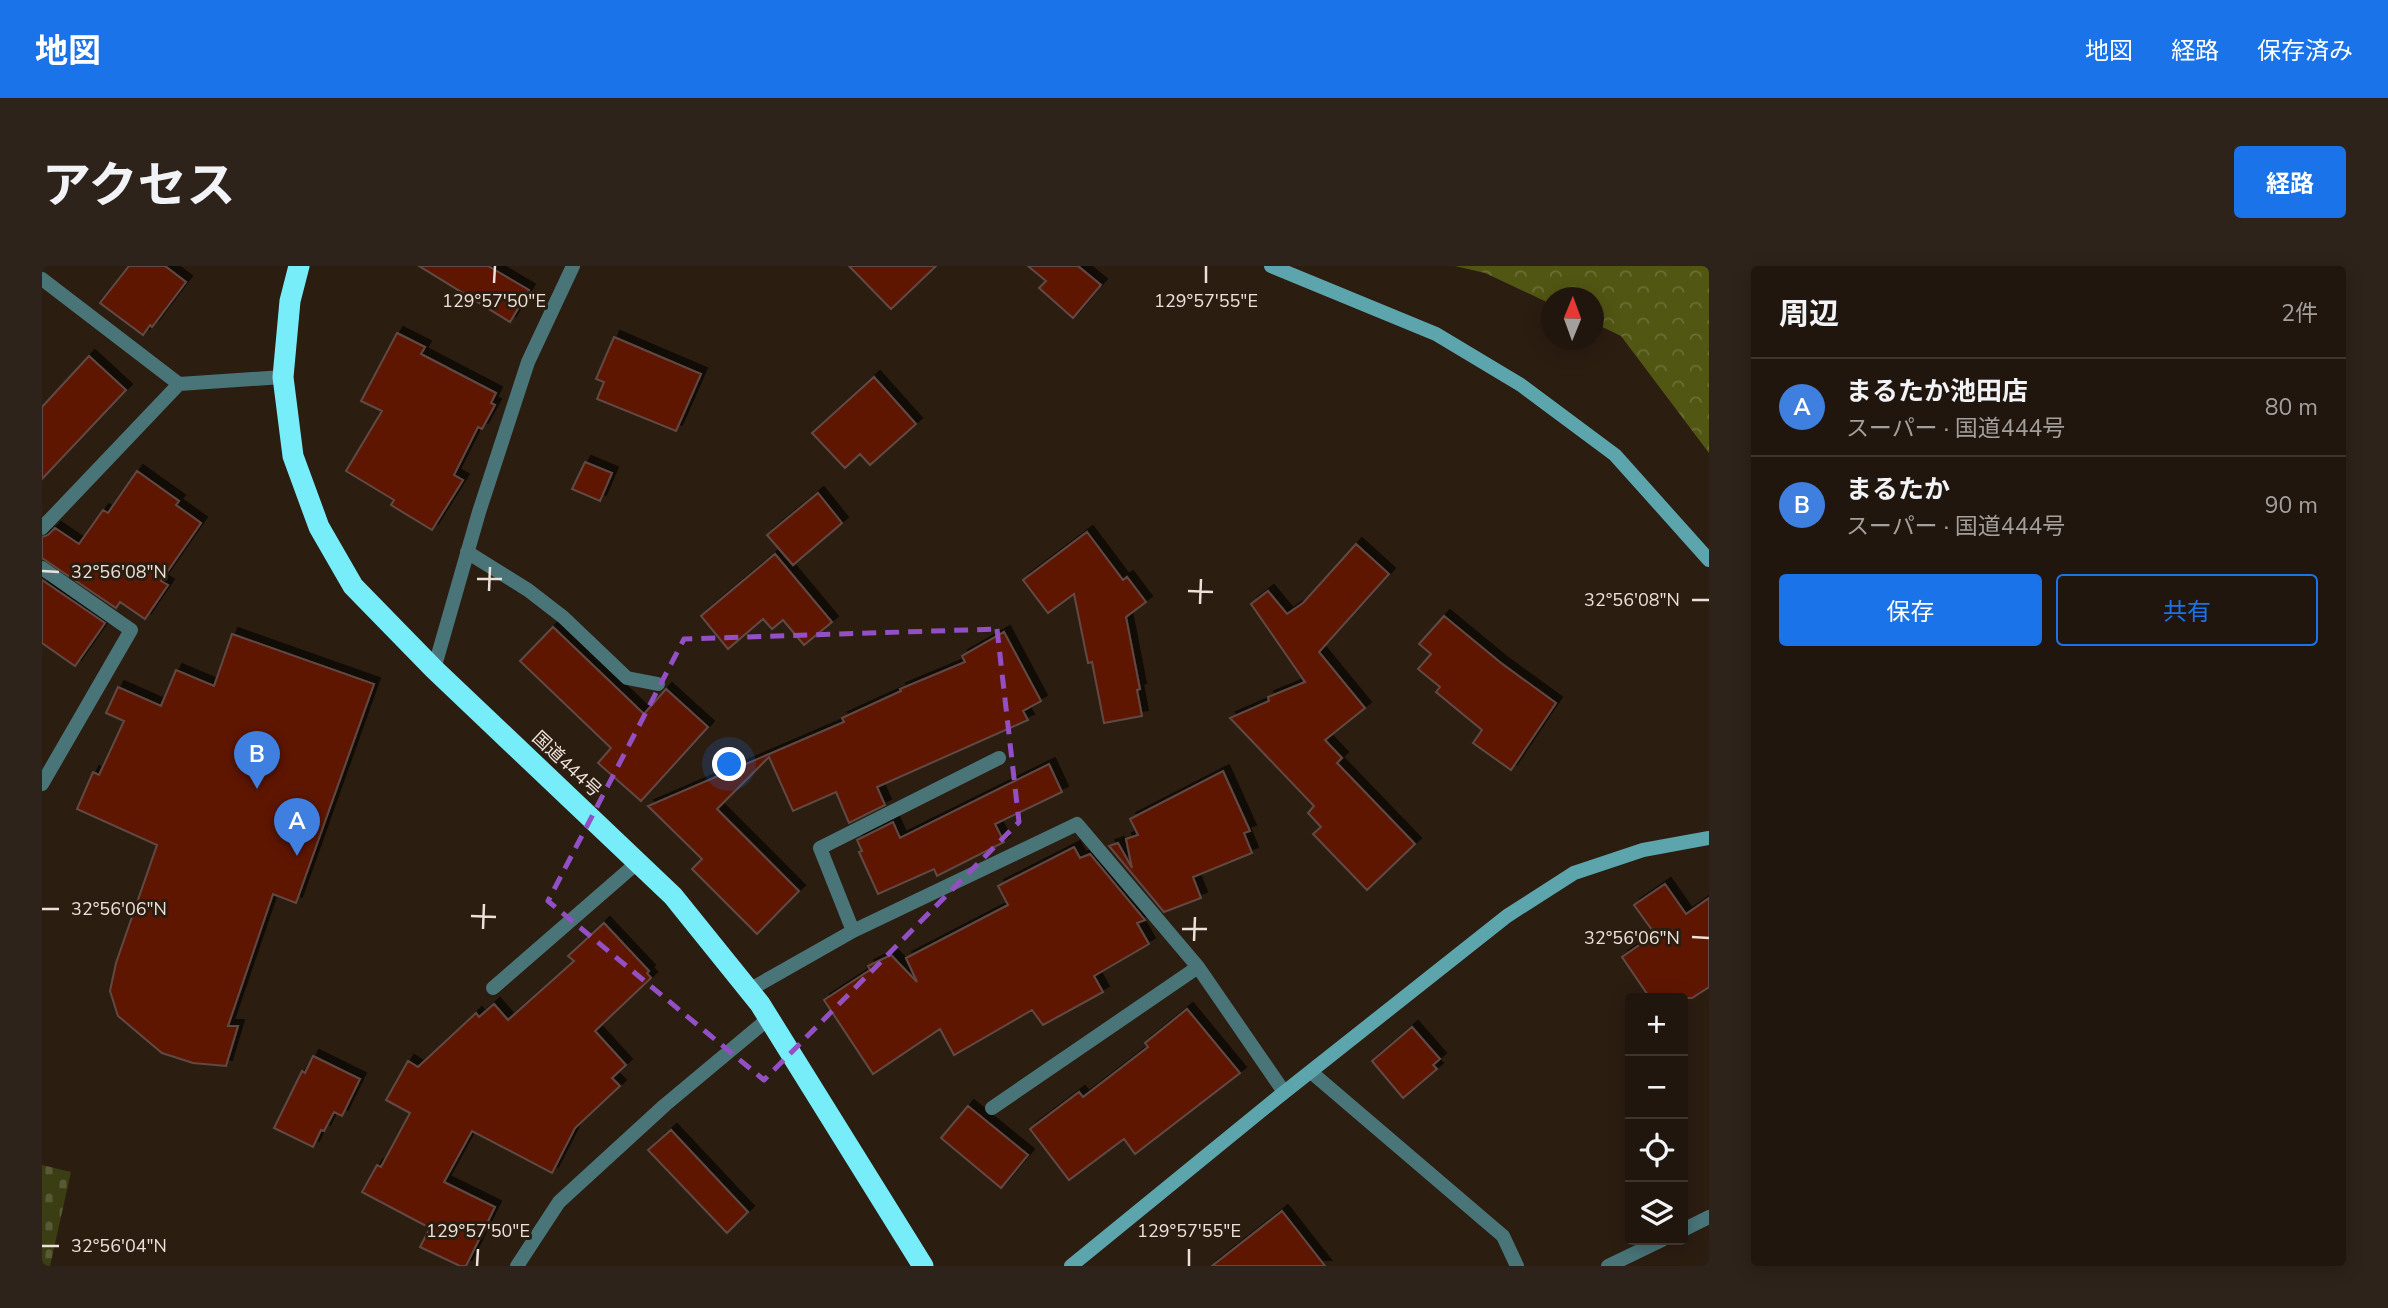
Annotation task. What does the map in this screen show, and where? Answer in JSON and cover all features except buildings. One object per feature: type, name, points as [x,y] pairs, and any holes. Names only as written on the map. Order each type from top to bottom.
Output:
[{"type":"highway","name":"国道444号","points":[[299,266],[290,302],[284,377],[293,456],[319,527],[352,586],[434,669],[673,896],[749,990],[768,1018],[923,1266]]},
{"type":"street","points":[[434,669],[467,552],[528,362],[573,266]]},
{"type":"street","points":[[1271,266],[1436,334],[1521,385],[1615,455],[1709,560]]},
{"type":"street","points":[[42,279],[179,384],[284,377]]},
{"type":"street","points":[[42,528],[179,384]]},
{"type":"street","points":[[467,552],[528,590],[563,617],[627,678],[657,684]]},
{"type":"street","points":[[42,569],[131,630],[42,784]]},
{"type":"street","points":[[853,931],[820,848],[999,758]]},
{"type":"street","points":[[749,990],[853,931],[1077,824],[1199,967],[1284,1093]]},
{"type":"street","points":[[1071,1266],[1507,916],[1574,873],[1643,850],[1709,838]]},
{"type":"street","points":[[493,988],[638,862]]},
{"type":"street","points":[[992,1108],[1199,967]]},
{"type":"street","points":[[517,1266],[559,1202],[664,1105],[768,1018]]},
{"type":"street","points":[[1311,1072],[1503,1236],[1517,1266]]},
{"type":"street","points":[[1688,1228],[1709,1217]]},
{"type":"street","points":[[1608,1266],[1652,1245]]},
{"type":"highlighted area","points":[[997,629],[1019,822],[764,1080],[548,901],[684,639]]},
{"type":"green space","points":[[1455,266],[1709,266],[1709,453],[1621,336],[1604,328],[1604,287],[1541,287],[1541,299],[1485,273]]},
{"type":"green space","points":[[42,1165],[71,1172],[50,1266],[42,1266]]},
{"type":"place","name":"まるたか","points":[[257,789]]},
{"type":"place","name":"まるたか池田店","points":[[297,856]]}]
